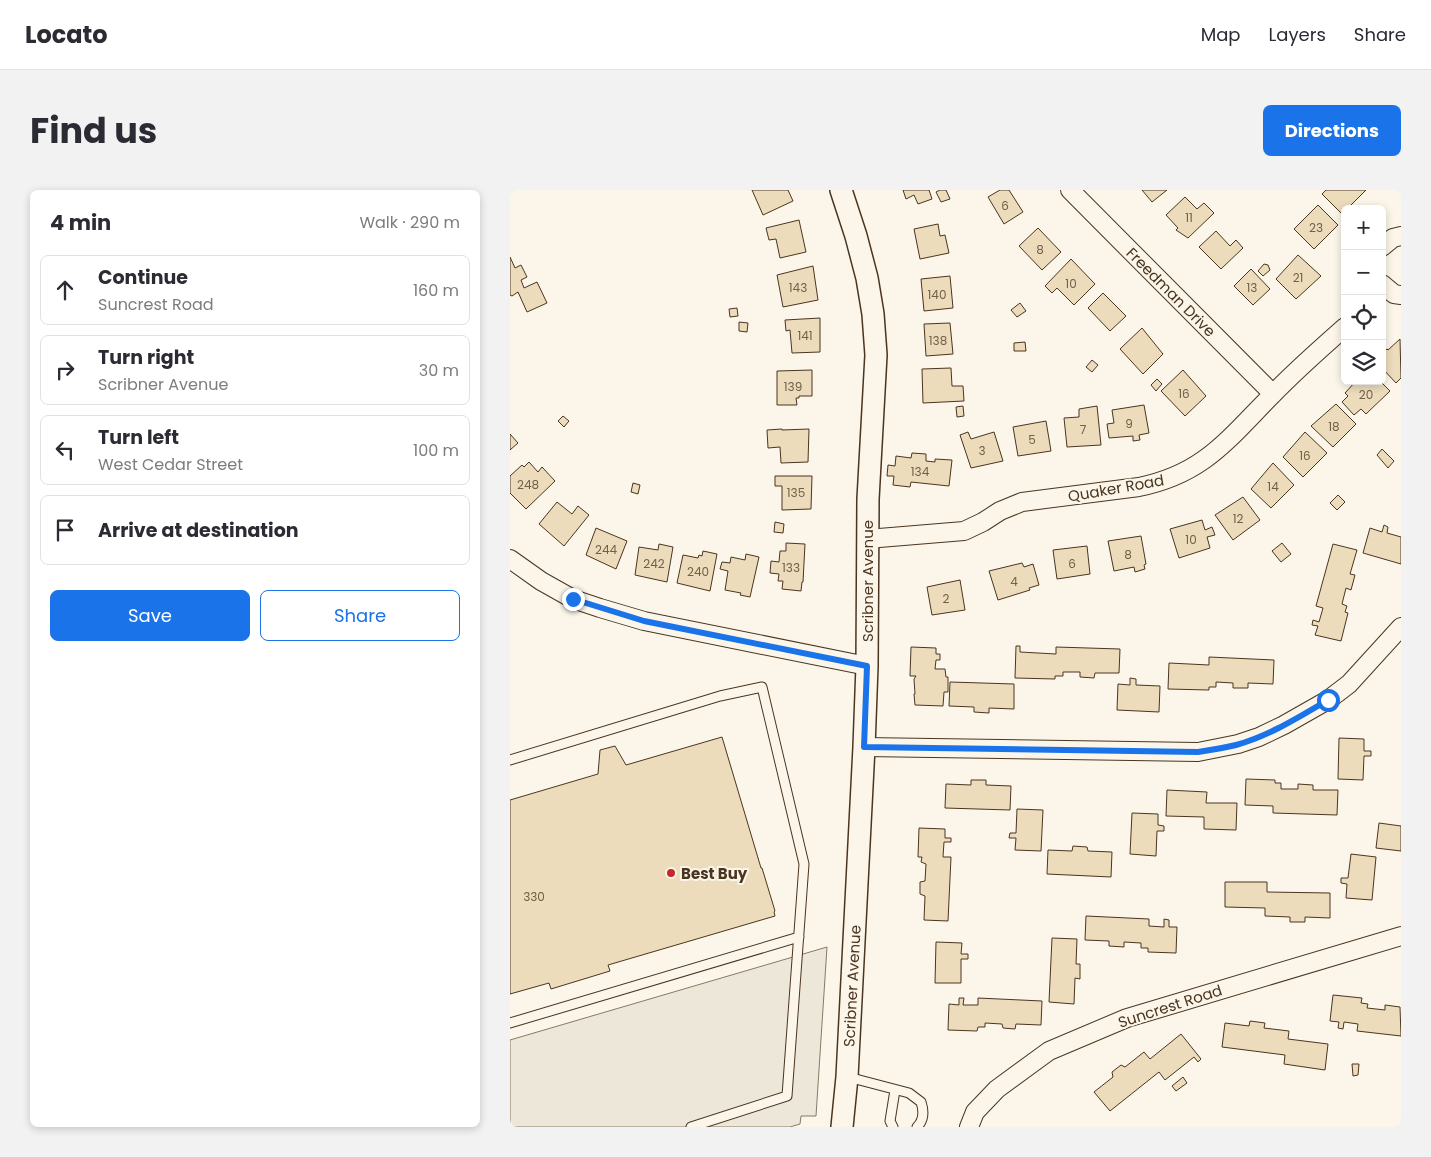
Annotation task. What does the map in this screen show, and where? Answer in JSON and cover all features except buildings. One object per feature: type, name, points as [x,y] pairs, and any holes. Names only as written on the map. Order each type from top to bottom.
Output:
[{"type":"street","name":"Scribner Avenue","points":[[841,190],[867,278],[871,298],[876,354],[867,539],[867,666],[864,747],[848,1077],[842,1127]]},
{"type":"street","name":"Freedman Drive","points":[[1070,190],[1273,394]]},
{"type":"street","points":[[1386,245],[1394,238],[1401,236]]},
{"type":"street","name":"Quaker Road","points":[[867,539],[964,531],[984,522],[1000,511],[1022,502],[1158,483],[1178,476],[1212,455],[1273,394],[1341,331]]},
{"type":"street","points":[[510,559],[549,586],[573,599],[600,608],[644,621],[867,666]]},
{"type":"street","points":[[864,747],[1198,752],[1238,744],[1284,725],[1328,700],[1355,678],[1401,627]]},
{"type":"street","name":"Suncrest Road","points":[[969,1127],[975,1112],[997,1089],[1050,1052],[1127,1018],[1401,936]]},
{"type":"lane","points":[[510,760],[720,696],[762,687],[804,864],[787,1096],[691,1127]]},
{"type":"lane","points":[[510,1023],[799,937]]},
{"type":"lane","points":[[848,1077],[908,1094],[921,1102],[924,1111],[917,1127]]},
{"type":"lane","points":[[893,1127],[890,1121],[895,1090]]},
{"type":"shaded area","points":[[827,947],[816,1116],[801,1116],[800,1124],[790,1127],[510,1127],[510,1040]]},
{"type":"place","name":"Best Buy","points":[[671,873]]},
{"type":"route","points":[[573,599],[644,621],[867,666],[864,747],[1198,752],[1238,744],[1259,737],[1328,700]]}]
